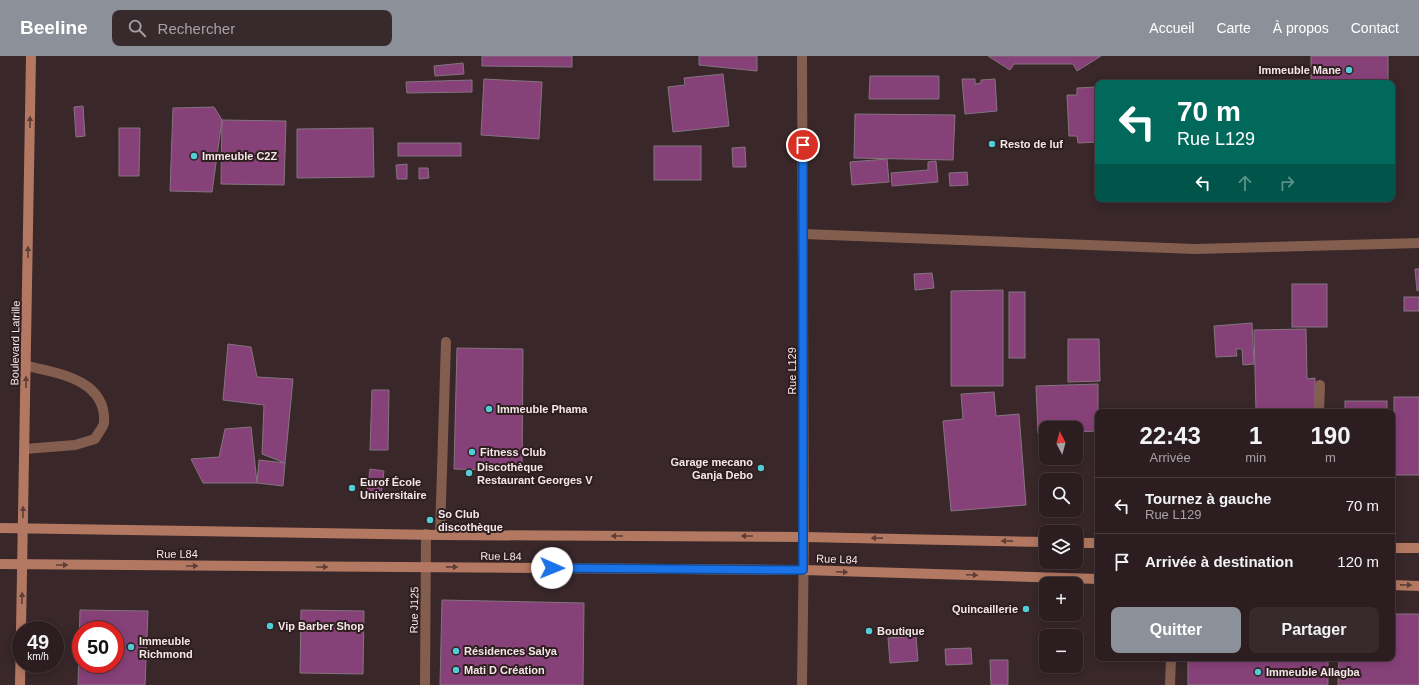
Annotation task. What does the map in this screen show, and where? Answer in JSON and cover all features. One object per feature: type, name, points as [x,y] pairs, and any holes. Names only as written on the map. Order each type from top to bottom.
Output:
[{"type":"main road","name":"Boulevard Latrille","points":[[21,621],[27,366],[31,56]]},
{"type":"main road","name":"Rue L84","points":[[0,528],[440,535],[804,537],[1039,542]]},
{"type":"main road","points":[[1083,543],[1095,543]]},
{"type":"main road","points":[[1395,548],[1419,548]]},
{"type":"main road","name":"Rue L84","points":[[0,564],[803,570],[1095,579]]},
{"type":"main road","points":[[1395,585],[1419,586]]},
{"type":"main road","points":[[20,673],[20,685]]},
{"type":"street","name":"Rue L129","points":[[802,56],[804,537],[802,685]]},
{"type":"street","points":[[803,234],[1195,249],[1419,243]]},
{"type":"street","points":[[440,535],[446,342]]},
{"type":"street","points":[[25,449],[75,446],[95,439],[104,423],[100,399],[84,383],[63,374],[27,366]]},
{"type":"street","points":[[1319,409],[1320,385]]},
{"type":"street","name":"Rue J125","points":[[425,685],[427,567],[426,534]]},
{"type":"street","points":[[1170,685],[1171,661]]},
{"type":"building","points":[[482,56],[572,56],[572,67],[482,66]]},
{"type":"building","points":[[699,56],[757,56],[757,71],[699,65]]},
{"type":"building","points":[[988,56],[1101,56],[1077,71],[1073,64],[1014,64],[1010,70]]},
{"type":"building","name":"Immeuble Mane","points":[[1311,56],[1388,56],[1388,80],[1311,80]]},
{"type":"building","points":[[463,63],[464,74],[435,76],[434,66]]},
{"type":"building","points":[[723,74],[729,126],[673,132],[668,87],[685,85],[684,78]]},
{"type":"building","points":[[870,76],[939,76],[939,99],[869,99]]},
{"type":"building","points":[[484,79],[542,82],[539,139],[481,135]]},
{"type":"building","points":[[962,79],[975,79],[975,84],[981,83],[981,80],[995,79],[997,111],[965,114]]},
{"type":"building","points":[[472,80],[472,92],[407,93],[406,82]]},
{"type":"building","points":[[1095,87],[1095,142],[1078,143],[1077,136],[1069,136],[1067,95],[1077,95],[1077,88]]},
{"type":"building","points":[[83,106],[85,136],[76,137],[74,107]]},
{"type":"building","name":"Immeuble C2Z","points":[[214,107],[222,120],[212,192],[170,191],[173,108]]},
{"type":"building","points":[[855,114],[955,115],[953,160],[854,158]]},
{"type":"building","points":[[222,120],[286,121],[284,185],[221,184]]},
{"type":"building","points":[[119,128],[140,128],[139,176],[119,176]]},
{"type":"building","points":[[373,128],[374,177],[297,178],[297,129]]},
{"type":"building","points":[[398,143],[461,143],[461,156],[398,156]]},
{"type":"building","points":[[654,146],[701,146],[701,180],[654,180]]},
{"type":"building","points":[[745,147],[746,167],[733,167],[732,148]]},
{"type":"building","points":[[887,159],[889,182],[852,185],[850,162]]},
{"type":"building","points":[[936,161],[938,182],[892,186],[891,173],[928,170],[928,162]]},
{"type":"building","points":[[407,164],[407,179],[397,179],[396,165]]},
{"type":"building","points":[[419,168],[428,168],[429,178],[419,179]]},
{"type":"building","points":[[967,172],[968,185],[950,186],[949,173]]},
{"type":"building","points":[[1415,269],[1419,269],[1419,290],[1417,291]]},
{"type":"building","points":[[932,273],[934,288],[915,290],[914,274]]},
{"type":"building","points":[[1292,284],[1327,284],[1327,327],[1292,327]]},
{"type":"building","points":[[1003,290],[1003,386],[951,386],[951,291]]},
{"type":"building","points":[[1009,292],[1025,292],[1025,358],[1009,358]]},
{"type":"building","points":[[1404,297],[1419,297],[1419,311],[1404,311]]},
{"type":"building","points":[[1252,323],[1254,364],[1243,365],[1242,349],[1236,349],[1237,356],[1216,357],[1214,326]]},
{"type":"building","points":[[1306,329],[1307,379],[1315,378],[1315,409],[1256,409],[1254,330]]},
{"type":"building","points":[[1068,339],[1099,339],[1100,381],[1068,382]]},
{"type":"building","points":[[228,344],[251,347],[257,377],[293,379],[285,463],[262,454],[264,405],[223,400]]},
{"type":"building","name":"Immeuble Phama","points":[[457,348],[523,349],[522,471],[454,469]]},
{"type":"building","points":[[1098,384],[1098,409],[1095,409],[1095,431],[1083,432],[1083,421],[1039,421],[1038,433],[1036,386]]},
{"type":"building","points":[[372,390],[389,390],[388,450],[370,450]]},
{"type":"building","points":[[994,392],[996,416],[1019,414],[1026,505],[951,511],[943,421],[963,419],[961,394]]},
{"type":"building","points":[[1394,397],[1419,397],[1419,475],[1395,475]]},
{"type":"building","points":[[1345,401],[1387,401],[1387,409],[1345,409]]},
{"type":"building","points":[[251,427],[257,483],[203,483],[191,459],[219,457],[225,429]]},
{"type":"building","points":[[259,460],[285,463],[283,486],[257,483]]},
{"type":"building","points":[[370,469],[384,471],[381,495],[367,493]]},
{"type":"building","points":[[442,600],[584,603],[583,685],[440,685]]},
{"type":"building","name":"Immeuble Richmond","points":[[80,610],[148,611],[145,685],[78,685],[78,673],[124,673],[124,621],[80,621]]},
{"type":"building","points":[[301,610],[364,611],[363,674],[300,673]]},
{"type":"building","points":[[1395,614],[1419,614],[1419,685],[1338,685],[1339,661],[1395,661]]},
{"type":"building","points":[[916,636],[918,661],[890,663],[888,638]]},
{"type":"building","points":[[971,648],[972,664],[946,665],[945,649]]},
{"type":"building","points":[[990,660],[1008,660],[1008,685],[991,685]]},
{"type":"building","name":"Immeuble Allagba","points":[[1188,661],[1328,661],[1328,685],[1188,685]]},
{"type":"place","name":"Immeuble Mane","points":[[1349,70]]},
{"type":"place","name":"Resto de luf","points":[[992,144]]},
{"type":"place","name":"Immeuble C2Z","points":[[194,156]]},
{"type":"place","name":"Immeuble Phama","points":[[489,409]]},
{"type":"place","name":"Fitness Club","points":[[472,452]]},
{"type":"place","name":"Garage mecano Ganja Debo","points":[[761,468]]},
{"type":"place","name":"Discothèque Restaurant Georges V","points":[[469,473]]},
{"type":"place","name":"Eurof École Universitaire","points":[[352,488]]},
{"type":"place","name":"So Club discothèque","points":[[430,520]]},
{"type":"place","name":"Quincaillerie","points":[[1026,609]]},
{"type":"place","name":"Vip Barber Shop","points":[[270,626]]},
{"type":"place","name":"Boutique","points":[[869,631]]},
{"type":"place","name":"Immeuble Richmond","points":[[131,647]]},
{"type":"place","name":"Résidences Salya","points":[[456,651]]},
{"type":"place","name":"Mati D Création","points":[[456,670]]},
{"type":"place","name":"Immeuble Allagba","points":[[1258,672]]},
{"type":"route","points":[[552,568],[803,570],[803,145]]}]
